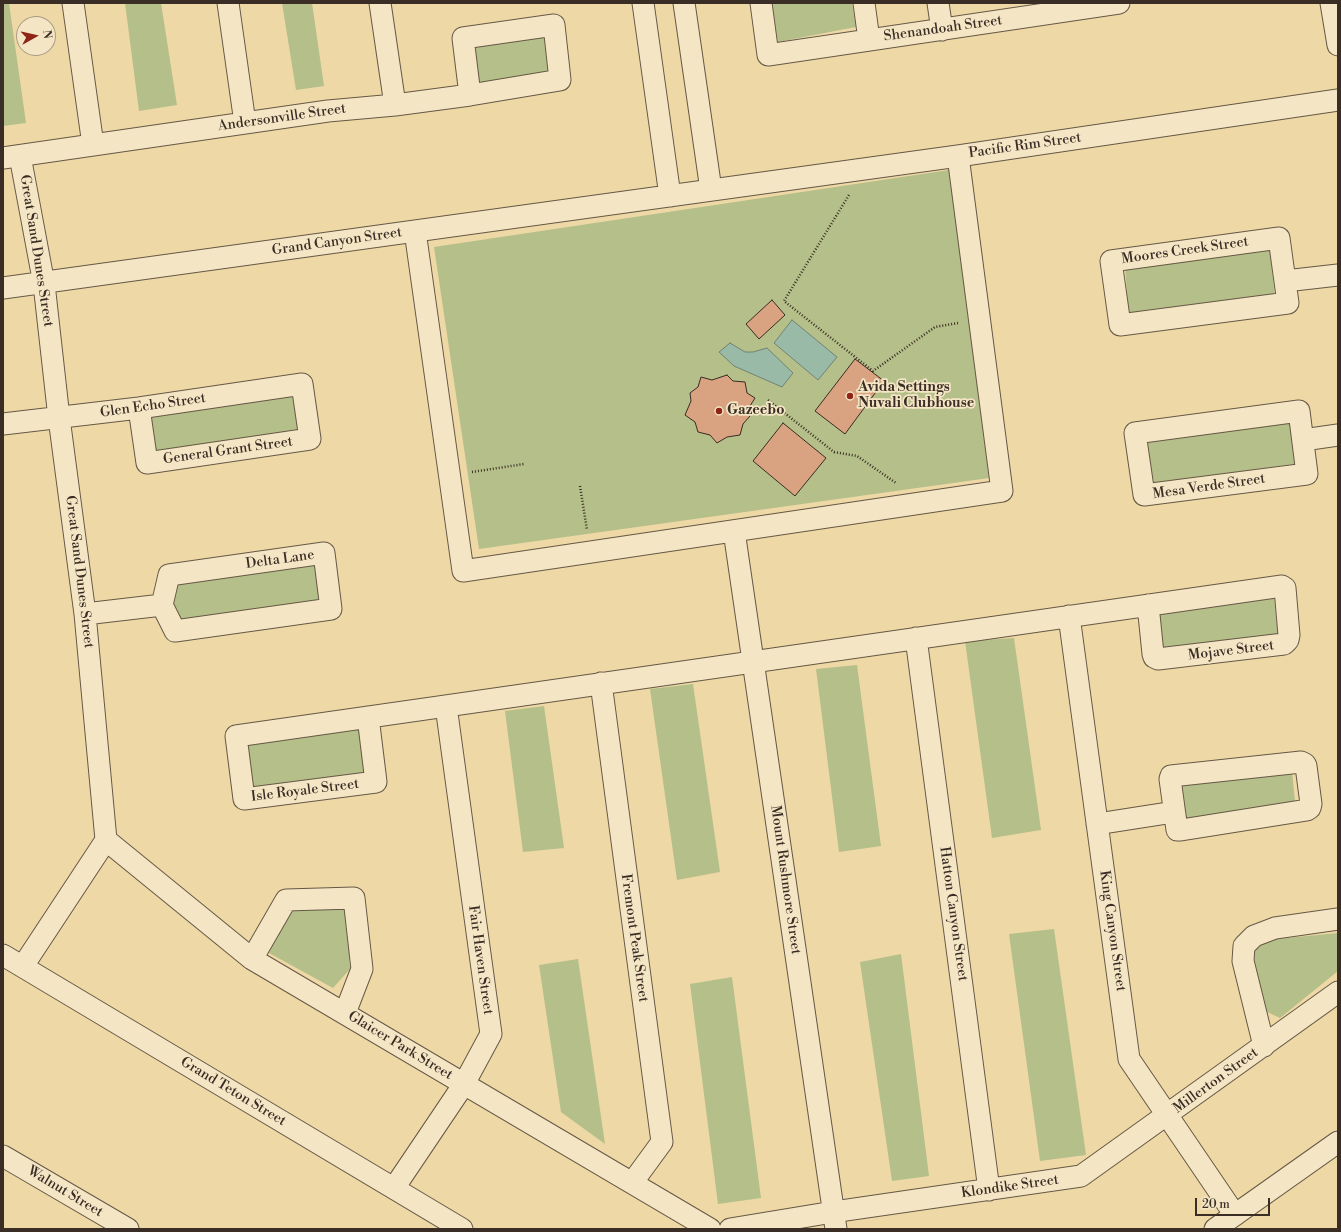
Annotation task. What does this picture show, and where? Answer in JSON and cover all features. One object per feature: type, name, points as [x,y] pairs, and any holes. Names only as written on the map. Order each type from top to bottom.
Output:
[{"type":"street","points":[[73,3],[93,145]]},
{"type":"street","points":[[228,3],[245,123]]},
{"type":"street","points":[[380,3],[395,105]]},
{"type":"street","points":[[643,3],[670,196]]},
{"type":"street","points":[[684,3],[711,190]]},
{"type":"street","name":"Shenandoah Street","points":[[761,3],[768,55],[942,30],[1094,5],[1119,3]]},
{"type":"street","points":[[864,3],[869,40]]},
{"type":"street","points":[[938,3],[942,30]]},
{"type":"street","points":[[1331,3],[1338,45]]},
{"type":"street","name":"Andersonville Street","points":[[12,157],[328,111],[395,105],[470,95],[560,80],[554,25],[463,38],[470,95]]},
{"type":"street","name":"Pacific Rim Street","points":[[711,190],[958,156],[1338,100]]},
{"type":"street","points":[[415,231],[463,571],[1002,491],[958,156]]},
{"type":"street","name":"Great Sand Dunes Street","points":[[12,157],[44,284],[59,418],[85,614],[106,840]]},
{"type":"street","name":"Grand Canyon Street","points":[[3,288],[44,284],[711,190]]},
{"type":"street","name":"Moores Creek Street","points":[[1279,238],[1285,281],[1288,303],[1120,325],[1111,261],[1279,238]]},
{"type":"street","points":[[1285,281],[1338,275]]},
{"type":"street","name":"Glen Echo Street","points":[[3,424],[139,408],[302,384]]},
{"type":"street","name":"General Grant Street","points":[[139,408],[146,463],[310,439],[302,384]]},
{"type":"street","name":"Mesa Verde Street","points":[[1299,411],[1303,440],[1307,474],[1144,496],[1135,433],[1299,411]]},
{"type":"street","points":[[1303,440],[1338,435]]},
{"type":"street","name":"Mount Rushmore Street","points":[[734,531],[835,1221]]},
{"type":"street","name":"Delta Lane","points":[[324,553],[331,609],[175,631],[162,605],[169,575],[324,553]]},
{"type":"street","name":"Mojave Street","points":[[753,662],[1069,616],[1282,586],[1284,588],[1289,635],[1288,640],[1284,644],[1158,660],[1153,654],[1148,605]]},
{"type":"street","points":[[85,614],[162,605]]},
{"type":"street","name":"King Canyon Street","points":[[1069,616],[1129,1059],[1235,1215]]},
{"type":"street","name":"Hatton Canyon Street","points":[[916,638],[989,1190]]},
{"type":"street","name":"Isle Royale Street","points":[[368,717],[376,782],[244,799],[236,736],[368,717],[601,684],[753,662]]},
{"type":"street","name":"Fremont Peak Street","points":[[601,684],[662,1142],[632,1183]]},
{"type":"street","name":"Fair Haven Street","points":[[394,1188],[464,1084],[491,1034],[446,706]]},
{"type":"street","points":[[1301,762],[1306,766],[1311,804],[1310,808],[1307,810],[1182,830],[1177,830],[1174,812],[1170,779],[1171,776],[1301,762]]},
{"type":"street","points":[[1097,824],[1174,812]]},
{"type":"street","points":[[23,966],[106,840]]},
{"type":"street","name":"Glaicer Park Street","points":[[106,840],[252,959],[710,1229]]},
{"type":"street","points":[[252,959],[286,900],[354,898],[362,968],[345,1014]]},
{"type":"street","name":"Millerton Street","points":[[1264,1046],[1243,960],[1244,946],[1254,936],[1275,928],[1338,919]]},
{"type":"street","name":"Grand Teton Street","points":[[3,954],[462,1229]]},
{"type":"street","name":"Millerton Street","points":[[1168,1116],[1338,992]]},
{"type":"street","name":"Klondike Street","points":[[835,1221],[989,1190],[1081,1176],[1168,1116]]},
{"type":"street","points":[[1215,1229],[1338,1142]]},
{"type":"street","name":"Walnut Street","points":[[3,1156],[128,1229]]},
{"type":"street","points":[[730,1229],[835,1221]]},
{"type":"path","points":[[865,168],[784,301],[873,371],[935,327],[979,319]]},
{"type":"path","points":[[768,400],[834,452],[857,456],[924,502]]},
{"type":"path","points":[[449,475],[524,464]]},
{"type":"path","points":[[580,486],[590,552]]},
{"type":"green space","points":[[3,3],[9,3],[26,123],[3,126]]},
{"type":"green space","points":[[125,3],[161,3],[177,105],[139,111]]},
{"type":"green space","points":[[282,3],[312,3],[324,86],[296,90]]},
{"type":"green space","points":[[771,3],[852,3],[856,27],[778,42]]},
{"type":"green space","points":[[551,29],[557,76],[473,92],[467,43]]},
{"type":"green space","points":[[949,170],[989,478],[479,549],[434,247]]},
{"type":"green space","points":[[1270,250],[1275,296],[1129,317],[1125,268]]},
{"type":"green space","points":[[299,388],[304,435],[149,456],[144,411]]},
{"type":"green space","points":[[1290,421],[1295,464],[1154,483],[1144,441]]},
{"type":"green space","points":[[319,561],[327,605],[180,626],[167,604],[172,578]]},
{"type":"green space","points":[[1274,595],[1278,636],[1162,652],[1158,609]]},
{"type":"green space","points":[[1014,638],[1041,830],[992,838],[965,641]]},
{"type":"green space","points":[[857,665],[881,846],[839,852],[816,669]]},
{"type":"green space","points":[[693,684],[720,872],[677,880],[650,689]]},
{"type":"green space","points":[[544,706],[564,848],[523,852],[505,711]]},
{"type":"green space","points":[[358,725],[365,777],[254,791],[247,741]]},
{"type":"green space","points":[[1292,771],[1295,802],[1182,823],[1176,781]]},
{"type":"green space","points":[[290,908],[347,908],[350,969],[333,988],[269,953]]},
{"type":"green space","points":[[1054,929],[1086,1155],[1040,1161],[1009,934]]},
{"type":"green space","points":[[1338,933],[1338,971],[1280,1018],[1263,1010],[1250,953],[1266,940]]},
{"type":"green space","points":[[901,954],[929,1176],[892,1181],[860,962]]},
{"type":"green space","points":[[578,959],[605,1144],[561,1112],[539,965]]},
{"type":"green space","points":[[732,977],[761,1198],[718,1204],[690,984]]},
{"type":"shaded area","points":[[792,320],[837,357],[818,380],[774,343]]},
{"type":"shaded area","points":[[730,343],[745,352],[753,352],[767,348],[793,373],[782,387],[734,366],[719,352]]},
{"type":"building","points":[[772,300],[785,315],[759,339],[746,324]]},
{"type":"building","name":"Avida Settings Nuvali Clubhouse","points":[[855,359],[884,381],[845,434],[815,411]]},
{"type":"building","name":"Gazeebo","points":[[727,375],[733,381],[745,382],[747,393],[755,398],[750,406],[750,416],[743,424],[740,435],[727,437],[717,443],[710,435],[698,432],[695,422],[685,415],[691,401],[690,393],[698,387],[701,377],[712,380]]},
{"type":"building","points":[[783,423],[826,458],[795,496],[753,461]]},
{"type":"place","name":"Avida Settings Nuvali Clubhouse","points":[[850,396]]},
{"type":"place","name":"Gazeebo","points":[[719,411]]}]
